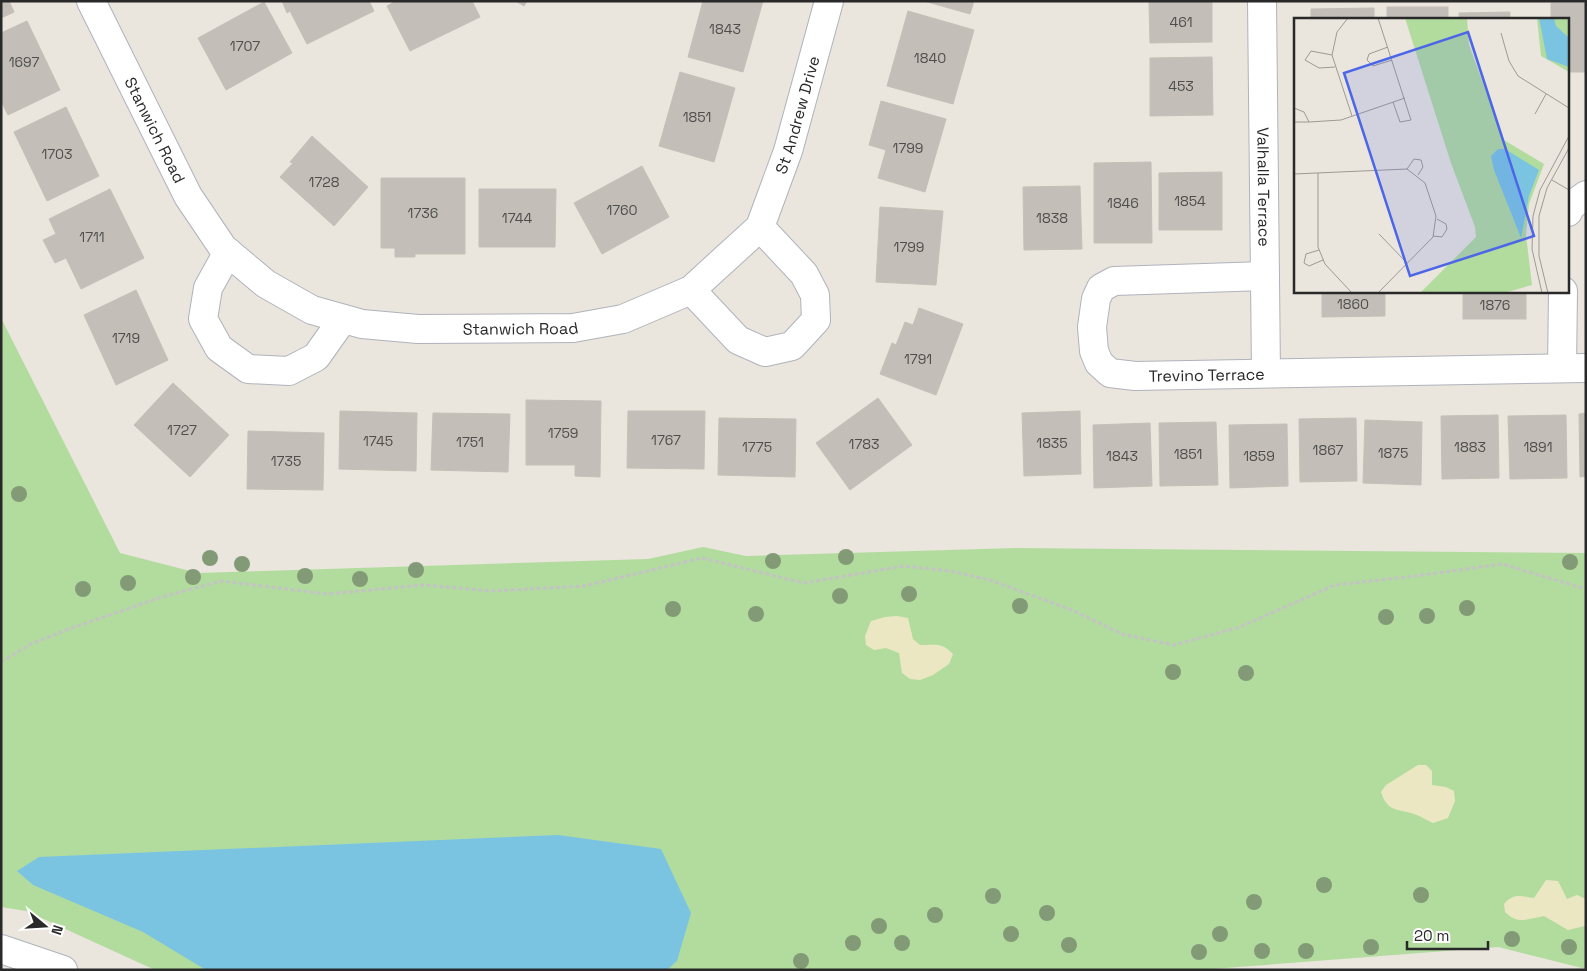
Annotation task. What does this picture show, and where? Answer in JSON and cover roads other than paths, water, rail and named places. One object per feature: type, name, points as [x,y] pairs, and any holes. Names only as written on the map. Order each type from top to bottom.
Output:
[{"type":"street","name":"St Andrew Drive","points":[[760,228],[788,151],[829,1]]},
{"type":"street","name":"Valhalla Terrace","points":[[1262,1],[1266,373]]},
{"type":"street","name":"Stanwich Road","points":[[99,4],[188,196],[223,248],[266,284],[312,310],[362,324],[418,329],[573,328],[623,319],[691,290],[760,228]]},
{"type":"street","points":[[1570,208],[1586,195]]},
{"type":"street","points":[[691,290],[738,340],[765,352],[792,346],[816,320],[815,295],[804,274],[760,228]]},
{"type":"street","points":[[228,252],[208,288],[203,319],[219,348],[248,369],[289,371],[316,357],[343,319]]},
{"type":"street","name":"Trevino Terrace","points":[[1265,276],[1114,280],[1101,288],[1096,299],[1092,327],[1094,351],[1099,363],[1110,373],[1135,376],[1574,368],[1564,292]]},
{"type":"street","points":[[1,949],[63,970]]},
{"type":"water","points":[[558,835],[661,849],[691,913],[677,961],[667,970],[206,970],[143,932],[33,885],[17,871],[39,857]]}]
